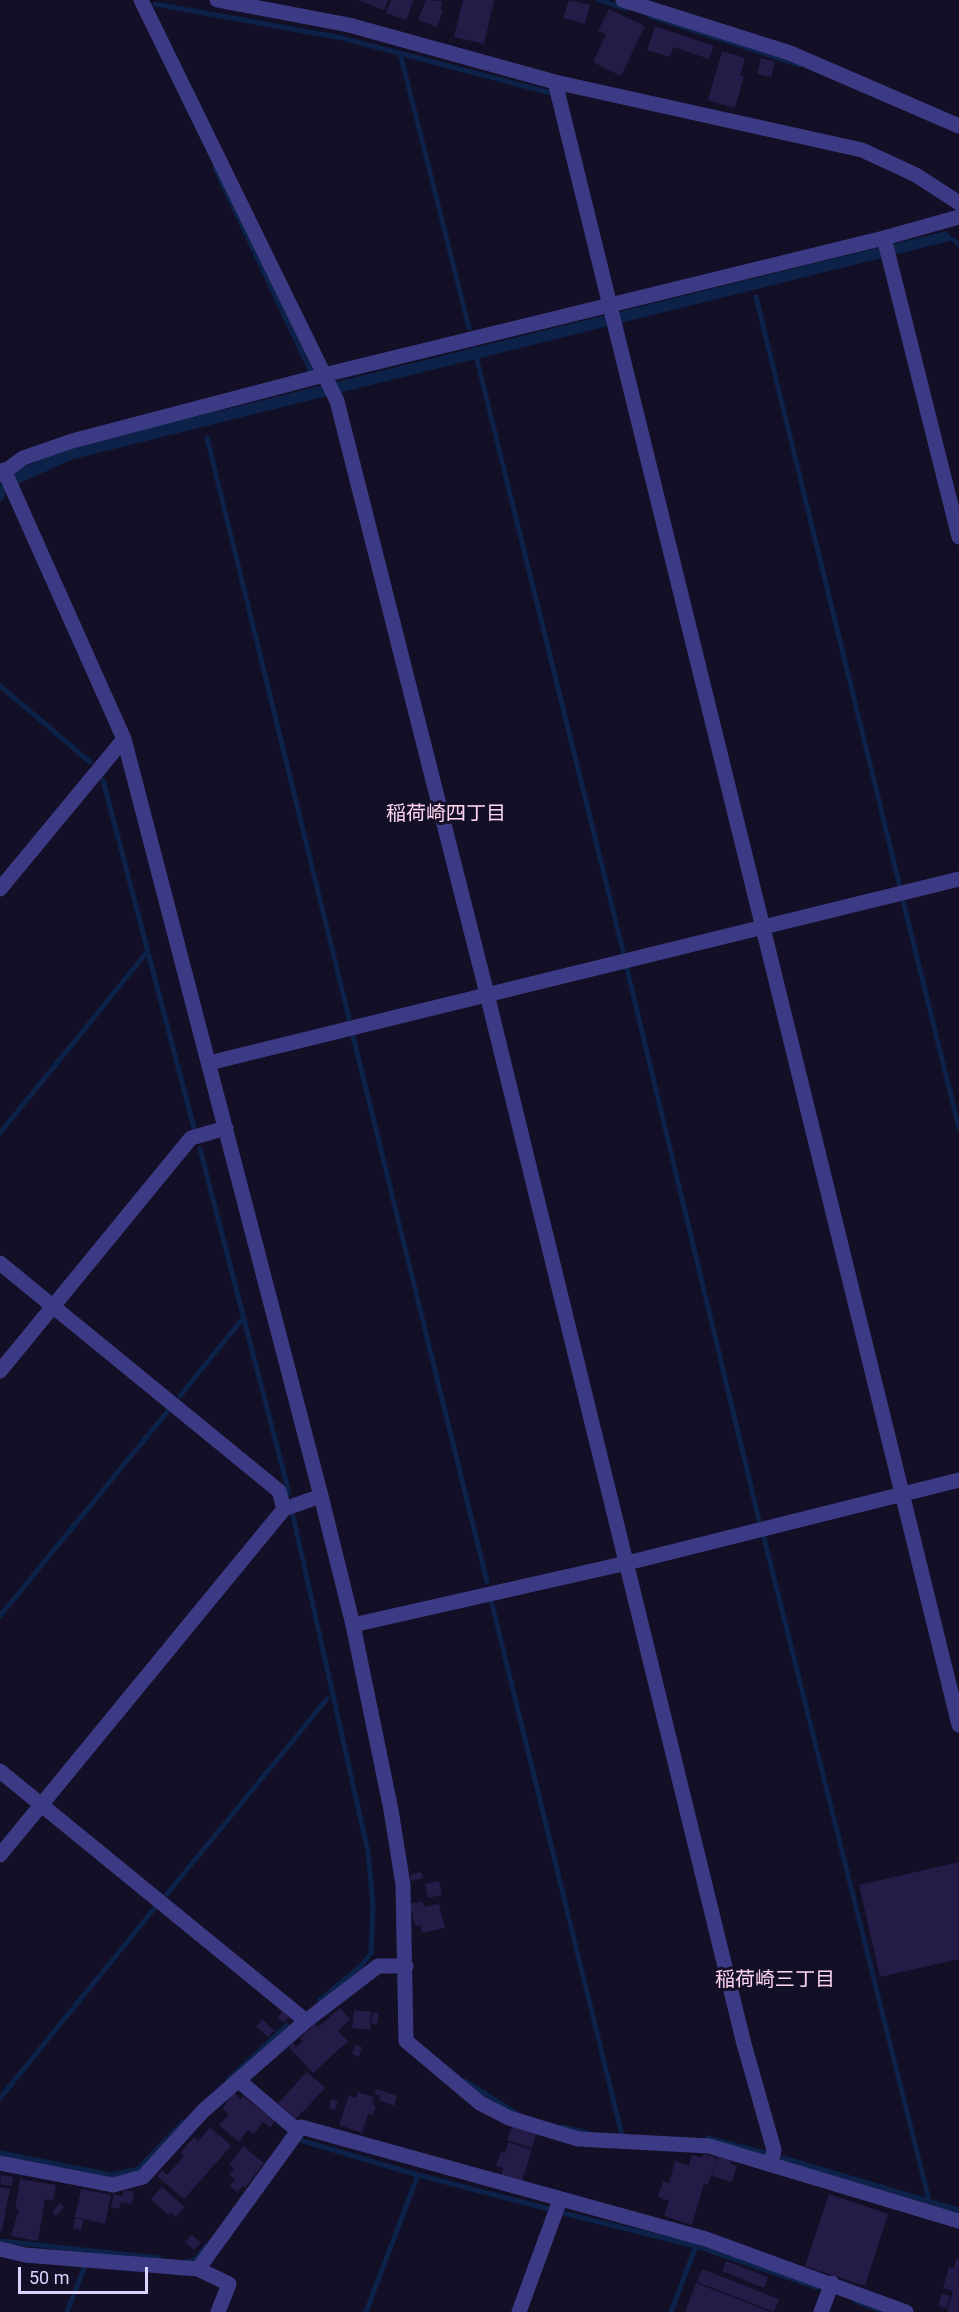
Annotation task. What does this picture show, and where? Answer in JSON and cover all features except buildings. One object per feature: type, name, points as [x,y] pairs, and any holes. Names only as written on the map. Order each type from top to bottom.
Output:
[{"type":"street","points":[[141,0],[337,401],[487,994],[744,2044],[774,2150],[771,2164]]},
{"type":"street","points":[[217,0],[349,26],[555,82],[862,150],[916,175],[959,202]]},
{"type":"street","points":[[623,0],[790,53],[959,126]]},
{"type":"street","points":[[555,82],[959,1725]]},
{"type":"street","points":[[959,217],[884,238],[324,375],[43,449],[4,473],[124,739],[321,1496],[353,1625],[398,1853],[403,1886],[406,2041],[480,2103],[509,2118],[578,2139],[709,2146],[959,2221]]},
{"type":"street","points":[[884,238],[959,537]]},
{"type":"street","points":[[0,889],[124,739]]},
{"type":"street","points":[[209,1063],[959,879]]},
{"type":"street","points":[[0,1371],[191,1138],[226,1128]]},
{"type":"street","points":[[0,1263],[279,1491],[284,1509]]},
{"type":"street","points":[[353,1625],[627,1563],[959,1480]]},
{"type":"street","points":[[0,1855],[284,1509],[321,1496]]},
{"type":"street","points":[[0,1771],[306,2021]]},
{"type":"street","points":[[0,2163],[113,2185],[143,2177],[203,2111],[306,2021],[378,1966],[406,1966]]},
{"type":"street","points":[[238,2080],[298,2131]]},
{"type":"street","points":[[198,2269],[301,2127],[706,2239],[832,2283],[906,2312]]},
{"type":"street","points":[[519,2312],[560,2200]]},
{"type":"street","points":[[0,2249],[25,2255],[198,2269],[229,2284],[218,2312]]},
{"type":"street","points":[[821,2312],[832,2283]]},
{"type":"water","points":[[946,231],[954,240],[74,459],[22,482],[6,494],[0,503],[0,485],[20,468],[73,447]]},
{"type":"waterway","points":[[599,0],[626,9]]},
{"type":"waterway","points":[[155,4],[342,38],[551,93]]},
{"type":"waterway","points":[[650,16],[800,65]]},
{"type":"waterway","points":[[400,53],[469,328]]},
{"type":"waterway","points":[[215,168],[312,374]]},
{"type":"waterway","points":[[954,240],[959,245]]},
{"type":"waterway","points":[[756,297],[900,887]]},
{"type":"waterway","points":[[474,348],[623,951]]},
{"type":"waterway","points":[[207,438],[349,1018]]},
{"type":"waterway","points":[[0,686],[90,762]]},
{"type":"waterway","points":[[103,780],[194,1128]]},
{"type":"waterway","points":[[903,901],[959,1128]]},
{"type":"waterway","points":[[0,1133],[148,951]]},
{"type":"waterway","points":[[627,969],[759,1520]]},
{"type":"waterway","points":[[353,1036],[487,1582]]},
{"type":"waterway","points":[[200,1149],[289,1493]]},
{"type":"waterway","points":[[180,1396],[244,1317]]},
{"type":"waterway","points":[[0,1616],[167,1412]]},
{"type":"waterway","points":[[293,1516],[368,1852],[373,1905],[371,1953],[361,1966],[320,2000]]},
{"type":"waterway","points":[[763,1534],[929,2200]]},
{"type":"waterway","points":[[491,1600],[622,2135]]},
{"type":"waterway","points":[[167,1894],[327,1699]]},
{"type":"waterway","points":[[0,2098],[154,1909]]},
{"type":"waterway","points":[[229,2079],[287,2025]]},
{"type":"waterway","points":[[465,2081],[518,2114]]},
{"type":"waterway","points":[[0,2153],[111,2175],[138,2169],[183,2122]]},
{"type":"waterway","points":[[562,2127],[588,2133]]},
{"type":"waterway","points":[[708,2138],[765,2153]]},
{"type":"waterway","points":[[303,2141],[418,2175],[549,2209]]},
{"type":"waterway","points":[[783,2158],[959,2210]]},
{"type":"waterway","points":[[366,2312],[418,2175]]},
{"type":"waterway","points":[[563,2213],[696,2246],[818,2288]]},
{"type":"waterway","points":[[0,2241],[159,2258]]},
{"type":"waterway","points":[[187,2261],[197,2258],[206,2246]]},
{"type":"waterway","points":[[671,2312],[696,2246]]},
{"type":"waterway","points":[[67,2312],[86,2263]]},
{"type":"waterway","points":[[855,2301],[884,2312]]},
{"type":"district","name":"稲荷崎四丁目","points":[[446,815]]},
{"type":"district","name":"稲荷崎三丁目","points":[[775,1981]]}]
